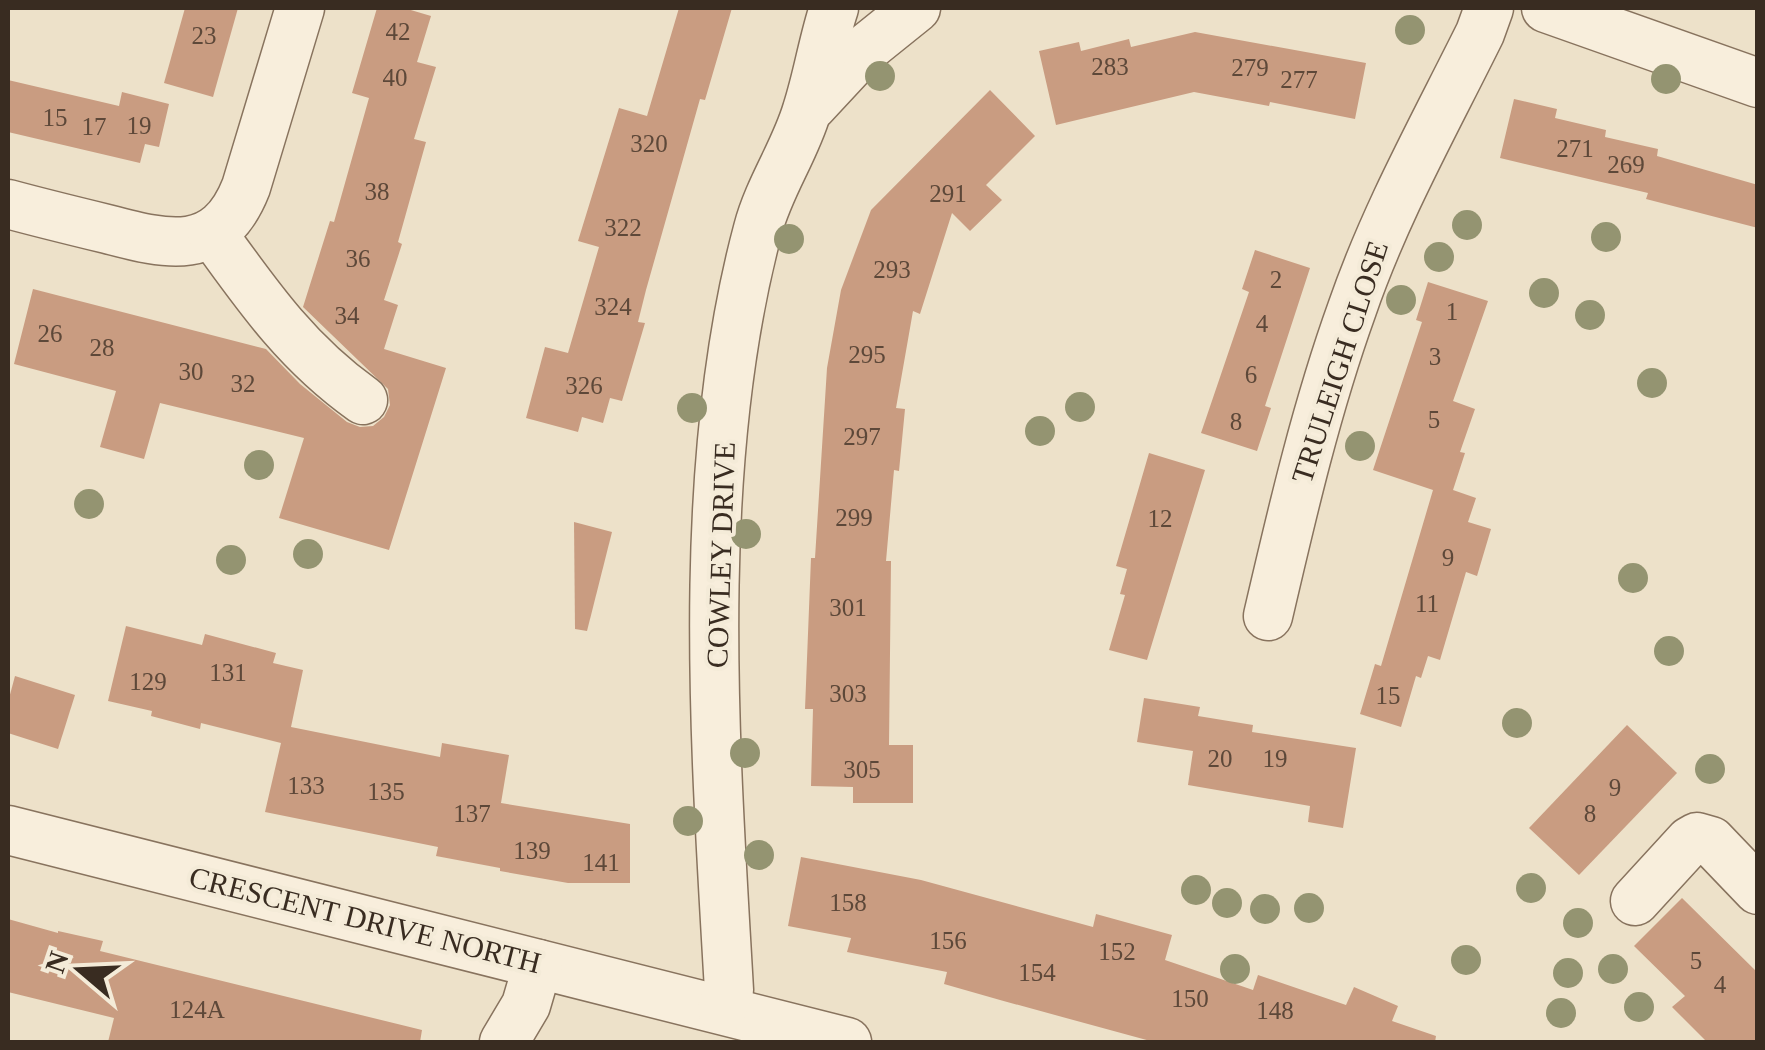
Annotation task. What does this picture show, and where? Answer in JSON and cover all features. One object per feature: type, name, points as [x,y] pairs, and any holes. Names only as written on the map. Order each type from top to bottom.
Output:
[{"type":"street","points":[[8,204],[159,242],[186,242],[212,233],[233,214],[246,187],[300,8]]},
{"type":"street","name":"COWLEY DRIVE","points":[[722,1009],[729,990],[714,561],[720,471],[736,339],[758,228],[807,113],[834,8]]},
{"type":"street","name":"COWLEY DRIVE","points":[[807,113],[865,49],[916,8]]},
{"type":"street","name":"TRULEIGH CLOSE","points":[[1268,616],[1305,461],[1352,309],[1384,227],[1489,8]]},
{"type":"street","points":[[1546,8],[1758,83]]},
{"type":"street","points":[[212,233],[290,337],[363,400]]},
{"type":"street","name":"CRESCENT DRIVE NORTH","points":[[8,830],[847,1042]]},
{"type":"street","points":[[1635,901],[1698,837],[1712,841],[1758,890]]},
{"type":"street","points":[[504,1042],[526,1005],[538,964]]},
{"type":"building","points":[[185,8],[238,8],[213,97],[164,83]]},
{"type":"building","points":[[377,8],[404,8],[431,16],[417,62],[436,67],[414,139],[426,142],[398,242],[402,244],[384,300],[398,305],[384,349],[446,368],[389,550],[279,518],[304,438],[160,403],[144,459],[100,447],[116,391],[14,364],[33,289],[266,349],[300,384],[347,422],[373,426],[384,417],[390,405],[388,389],[303,307],[330,221],[334,222],[369,98],[352,93]]},
{"type":"building","points":[[679,8],[732,8],[705,100],[700,99],[646,290],[638,322],[645,323],[622,401],[610,398],[603,423],[582,417],[578,432],[526,418],[545,347],[568,353],[599,247],[578,241],[619,108],[647,116]]},
{"type":"building","points":[[1195,32],[1366,63],[1355,119],[1194,92],[1056,125],[1039,51],[1079,42],[1081,51],[1129,39],[1131,47]]},
{"type":"building","points":[[8,80],[119,106],[122,92],[169,104],[159,147],[145,144],[140,163],[8,132]]},
{"type":"building","points":[[990,90],[1035,136],[986,185],[1002,200],[970,231],[952,213],[920,314],[913,311],[896,408],[905,409],[899,471],[894,470],[886,561],[891,561],[889,745],[913,745],[913,803],[853,803],[853,787],[811,786],[813,709],[805,709],[811,558],[815,558],[827,368],[841,290],[871,210]]},
{"type":"building","points":[[1514,99],[1557,109],[1555,118],[1606,130],[1605,137],[1658,149],[1657,156],[1758,185],[1758,228],[1646,199],[1648,193],[1500,158]]},
{"type":"building","points":[[1255,250],[1310,268],[1265,406],[1271,408],[1257,451],[1201,433],[1249,292],[1242,289]]},
{"type":"building","points":[[1428,282],[1488,301],[1453,401],[1475,409],[1460,452],[1465,453],[1453,490],[1476,498],[1468,522],[1491,529],[1477,576],[1466,572],[1440,660],[1428,656],[1421,678],[1416,676],[1401,727],[1360,714],[1375,664],[1381,666],[1433,490],[1373,470],[1422,322],[1416,320]]},
{"type":"building","points":[[1149,453],[1205,470],[1147,660],[1109,650],[1125,595],[1120,594],[1127,569],[1116,566]]},
{"type":"building","points":[[574,522],[612,532],[587,631],[575,629]]},
{"type":"building","points":[[126,626],[202,645],[205,634],[276,653],[273,663],[303,670],[291,727],[440,757],[442,743],[509,755],[501,803],[630,824],[630,883],[568,883],[500,871],[436,856],[438,847],[265,812],[281,743],[201,723],[200,729],[151,716],[152,711],[108,701]]},
{"type":"building","points":[[15,676],[75,695],[58,749],[8,733],[8,702]]},
{"type":"building","points":[[1144,698],[1200,707],[1198,716],[1253,725],[1252,732],[1356,748],[1343,828],[1308,822],[1310,806],[1188,785],[1193,751],[1137,742]]},
{"type":"building","points":[[1627,725],[1677,773],[1579,875],[1529,828]]},
{"type":"building","points":[[801,857],[921,880],[1093,927],[1096,914],[1172,935],[1165,960],[1253,990],[1258,975],[1346,1005],[1354,987],[1398,1006],[1392,1021],[1436,1036],[1435,1042],[1154,1042],[944,984],[947,972],[847,952],[851,938],[788,926]]},
{"type":"building","points":[[1682,898],[1758,973],[1758,1042],[1707,1042],[1672,1007],[1685,996],[1634,946]]},
{"type":"building","points":[[8,919],[103,941],[100,951],[422,1030],[420,1042],[108,1042],[114,1018],[8,992]]}]
